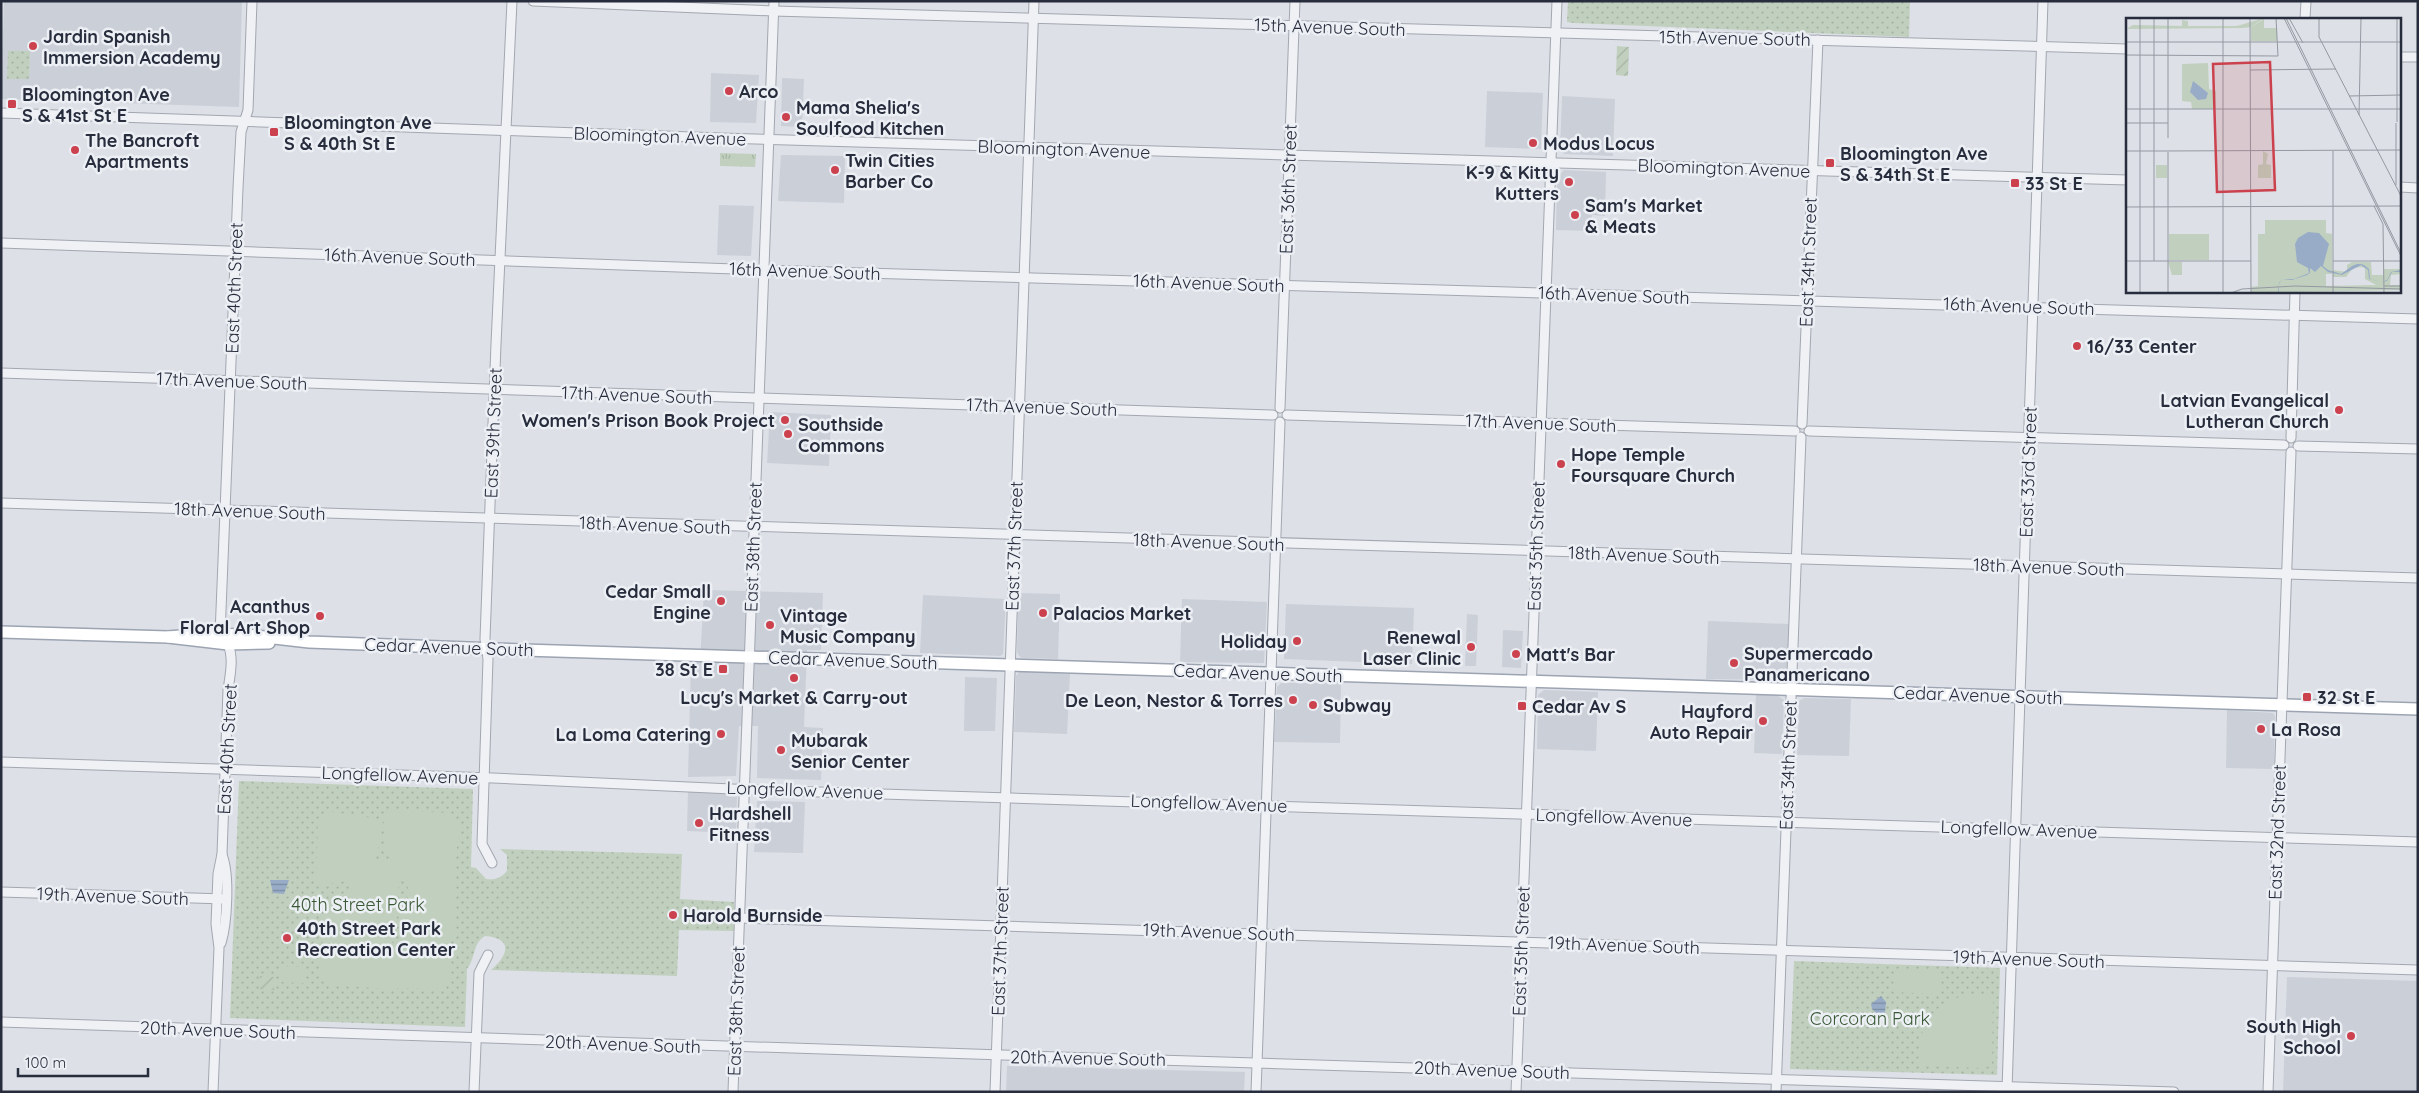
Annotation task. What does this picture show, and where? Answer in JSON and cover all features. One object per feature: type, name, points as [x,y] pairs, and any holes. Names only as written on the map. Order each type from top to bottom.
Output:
[{"type":"main road","name":"Cedar Avenue South","points":[[1,632],[168,637],[247,635],[308,642]]},
{"type":"main road","name":"Cedar Avenue South","points":[[168,637],[228,644],[308,642],[2418,709]]},
{"type":"street","name":"East 40th Street","points":[[220,635],[241,132],[248,110],[252,1]]},
{"type":"street","name":"East 39th Street","points":[[492,863],[482,844],[488,659],[485,639],[499,260],[512,1]]},
{"type":"street","name":"15th Avenue South","points":[[533,1],[773,6],[1034,18],[2126,49]]},
{"type":"street","name":"East 37th Street","points":[[995,1092],[1018,406],[1025,277],[1034,1]]},
{"type":"street","name":"East 36th Street","points":[[1256,1092],[1270,674],[1282,415],[1295,1]]},
{"type":"street","name":"East 35th Street","points":[[1516,1092],[1557,1]]},
{"type":"street","name":"East 33rd Street","points":[[2007,1089],[2043,1]]},
{"type":"street","points":[[2305,18],[2306,1]]},
{"type":"street","name":"East 38th Street","points":[[733,1092],[773,6]]},
{"type":"street","name":"East 34th Street","points":[[1776,1092],[1796,560],[1802,433],[1807,426],[1802,424],[1811,171],[1818,40]]},
{"type":"street","points":[[2402,57],[2418,57]]},
{"type":"street","name":"Bloomington Avenue","points":[[1,113],[768,140],[2126,180]]},
{"type":"street","points":[[2402,187],[2418,188]]},
{"type":"street","name":"16th Avenue South","points":[[1,244],[763,270],[2418,319]]},
{"type":"street","points":[[2291,438],[2295,292]]},
{"type":"street","name":"17th Avenue South","points":[[1,373],[1272,415],[1274,410],[1282,415],[1802,433],[2029,437],[2287,449]]},
{"type":"street","points":[[2291,438],[2295,440],[2298,446]]},
{"type":"street","points":[[2291,438],[2286,440],[2287,449],[2296,450],[2298,446],[2418,449]]},
{"type":"street","name":"East 32nd Street","points":[[2268,1092],[2286,575],[2287,449]]},
{"type":"street","name":"18th Avenue South","points":[[1,503],[490,520],[2418,578]]},
{"type":"street","name":"East 40th Street","points":[[213,1092],[219,948],[224,930],[221,899],[226,864],[222,854],[228,690],[231,668],[231,651],[228,644]]},
{"type":"street","name":"Longfellow Avenue","points":[[1,762],[484,778],[744,789],[2418,842]]},
{"type":"street","name":"19th Avenue South","points":[[1,892],[221,899]]},
{"type":"street","name":"19th Avenue South","points":[[740,918],[1262,933],[2012,959],[2418,970]]},
{"type":"street","points":[[474,1092],[479,973],[488,955]]},
{"type":"street","name":"20th Avenue South","points":[[1,1022],[735,1048],[1258,1062],[1776,1079],[2007,1089],[2174,1092]]},
{"type":"shaded area","points":[[4,1],[242,2],[239,107],[1,99]]},
{"type":"shaded area","points":[[711,73],[759,75],[756,123],[710,122]]},
{"type":"shaded area","points":[[782,78],[804,79],[802,127],[781,126]]},
{"type":"shaded area","points":[[1487,91],[1543,93],[1541,149],[1485,147]]},
{"type":"shaded area","points":[[1562,96],[1615,99],[1613,156],[1564,154],[1560,151]]},
{"type":"shaded area","points":[[781,155],[845,156],[844,203],[778,201]]},
{"type":"shaded area","points":[[1564,170],[1606,172],[1605,216],[1592,215],[1591,231],[1556,230],[1557,177]]},
{"type":"shaded area","points":[[719,205],[754,206],[751,256],[717,255]]},
{"type":"shaded area","points":[[770,412],[831,415],[829,466],[767,463]]},
{"type":"shaded area","points":[[704,590],[823,593],[821,650],[807,650],[804,727],[823,728],[821,780],[757,778],[758,726],[739,726],[736,776],[688,777],[691,663],[700,663]]},
{"type":"shaded area","points":[[1018,593],[1060,594],[1058,659],[1022,658],[1019,656],[1017,652]]},
{"type":"shaded area","points":[[923,595],[1006,599],[1003,654],[1000,656],[920,653]]},
{"type":"shaded area","points":[[1182,599],[1267,602],[1264,663],[1180,662]]},
{"type":"shaded area","points":[[1286,604],[1414,608],[1412,664],[1284,659]]},
{"type":"shaded area","points":[[1467,614],[1478,615],[1476,666],[1465,666]]},
{"type":"shaded area","points":[[1708,621],[1789,624],[1787,677],[1779,680],[1706,679]]},
{"type":"shaded area","points":[[1503,630],[1523,631],[1521,668],[1502,667]]},
{"type":"shaded area","points":[[1020,671],[1070,674],[1067,734],[1014,732],[1016,676]]},
{"type":"shaded area","points":[[965,677],[997,678],[995,731],[964,731]]},
{"type":"shaded area","points":[[1281,683],[1341,683],[1340,743],[1274,742],[1277,687]]},
{"type":"shaded area","points":[[1544,690],[1598,692],[1596,751],[1537,749],[1538,695]]},
{"type":"shaded area","points":[[1756,694],[1777,695],[1784,700],[1782,754],[1754,753]]},
{"type":"shaded area","points":[[1804,698],[1851,699],[1849,756],[1797,755],[1799,701]]},
{"type":"shaded area","points":[[2227,710],[2273,713],[2275,716],[2274,769],[2226,768]]},
{"type":"shaded area","points":[[688,790],[734,793],[737,797],[736,833],[687,831]]},
{"type":"shaded area","points":[[757,801],[805,802],[803,853],[754,852]]},
{"type":"shaded area","name":"South High School","points":[[2287,977],[2418,981],[2418,1092],[2283,1092]]},
{"type":"shaded area","points":[[1007,1066],[1245,1072],[1244,1092],[1006,1092]]},
{"type":"green space","points":[[1568,1],[1910,1],[1909,37],[1574,23],[1567,22]]},
{"type":"green space","points":[[1617,46],[1629,47],[1628,76],[1616,75]]},
{"type":"green space","points":[[8,51],[30,51],[29,79],[7,79]]},
{"type":"green space","points":[[720,153],[756,154],[755,167],[720,166]]},
{"type":"green space","name":"40th Street Park","points":[[239,781],[473,789],[471,867],[476,868],[486,879],[498,878],[507,871],[507,855],[500,849],[682,854],[680,899],[734,902],[734,931],[679,930],[677,976],[491,970],[501,959],[505,948],[501,940],[485,936],[478,943],[467,969],[465,1027],[230,1018]]},
{"type":"green space","points":[[385,810],[450,813],[461,823],[454,865],[456,865],[454,936],[451,936],[449,981],[442,989],[397,988],[397,990],[326,984],[320,977],[325,903],[349,907],[350,880],[316,886],[318,820],[327,811],[383,820],[380,843],[373,861],[392,862],[386,847]],"holes":[[[399,872],[408,880],[406,934],[409,935],[398,942],[395,948],[389,934],[396,934]]]},
{"type":"green space","name":"Corcoran Park","points":[[1794,961],[2000,968],[1997,1075],[1790,1069]]},
{"type":"green space","points":[[281,967],[304,967],[304,983],[280,982]]},
{"type":"green space","points":[[1894,969],[1940,970],[1939,994],[1893,992]]},
{"type":"green space","points":[[260,976],[274,977],[274,990],[259,989]]},
{"type":"green space","points":[[1966,994],[1993,996],[1992,1064],[1985,1068],[1918,1066],[1921,1039],[1927,1020],[1941,1007]]},
{"type":"water","points":[[270,880],[289,880],[284,894],[273,893]]},
{"type":"water","points":[[1881,996],[1886,1002],[1885,1013],[1878,1014],[1872,1009],[1871,1004]]},
{"type":"place","name":"Jardin Spanish Immersion Academy","points":[[33,46]]},
{"type":"place","name":"Arco","points":[[729,91]]},
{"type":"place","name":"Bloomington Ave S & 41st St E","points":[[12,104]]},
{"type":"place","name":"Mama Shelia's Soulfood Kitchen","points":[[786,117]]},
{"type":"place","name":"Bloomington Ave S & 40th St E","points":[[274,132]]},
{"type":"place","name":"Modus Locus","points":[[1533,143]]},
{"type":"place","name":"The Bancroft Apartments","points":[[75,150]]},
{"type":"place","name":"Bloomington Ave S & 34th St E","points":[[1830,163]]},
{"type":"place","name":"Twin Cities Barber Co","points":[[835,170]]},
{"type":"place","name":"K-9 & Kitty Kutters","points":[[1569,182]]},
{"type":"place","name":"33 St E","points":[[2015,183]]},
{"type":"place","name":"Sam's Market & Meats","points":[[1575,215]]},
{"type":"place","name":"16/33 Center","points":[[2077,346]]},
{"type":"place","name":"Latvian Evangelical Lutheran Church","points":[[2339,410]]},
{"type":"place","name":"Women's Prison Book Project","points":[[785,420]]},
{"type":"place","name":"Southside Commons","points":[[788,434]]},
{"type":"place","name":"Hope Temple Foursquare Church","points":[[1561,464]]},
{"type":"place","name":"Cedar Small Engine","points":[[721,601]]},
{"type":"place","name":"Palacios Market","points":[[1043,613]]},
{"type":"place","name":"Acanthus Floral Art Shop","points":[[320,616]]},
{"type":"place","name":"Vintage Music Company","points":[[770,625]]},
{"type":"place","name":"Holiday","points":[[1297,641]]},
{"type":"place","name":"Renewal Laser Clinic","points":[[1471,647]]},
{"type":"place","name":"Matt's Bar","points":[[1516,654]]},
{"type":"place","name":"Supermercado Panamericano","points":[[1734,663]]},
{"type":"place","name":"38 St E","points":[[723,669]]},
{"type":"place","name":"Lucy's Market & Carry-out","points":[[794,678]]},
{"type":"place","name":"32 St E","points":[[2307,697]]},
{"type":"place","name":"De Leon, Nestor & Torres","points":[[1293,700]]},
{"type":"place","name":"Subway","points":[[1313,705]]},
{"type":"place","name":"Cedar Av S","points":[[1522,706]]},
{"type":"place","name":"Hayford Auto Repair","points":[[1763,721]]},
{"type":"place","name":"La Rosa","points":[[2261,729]]},
{"type":"place","name":"La Loma Catering","points":[[721,734]]},
{"type":"place","name":"Mubarak Senior Center","points":[[781,750]]},
{"type":"place","name":"Hardshell Fitness","points":[[699,823]]},
{"type":"place","name":"Harold Burnside","points":[[673,915]]},
{"type":"place","name":"40th Street Park Recreation Center","points":[[287,938]]},
{"type":"place","name":"South High School","points":[[2351,1036]]}]
